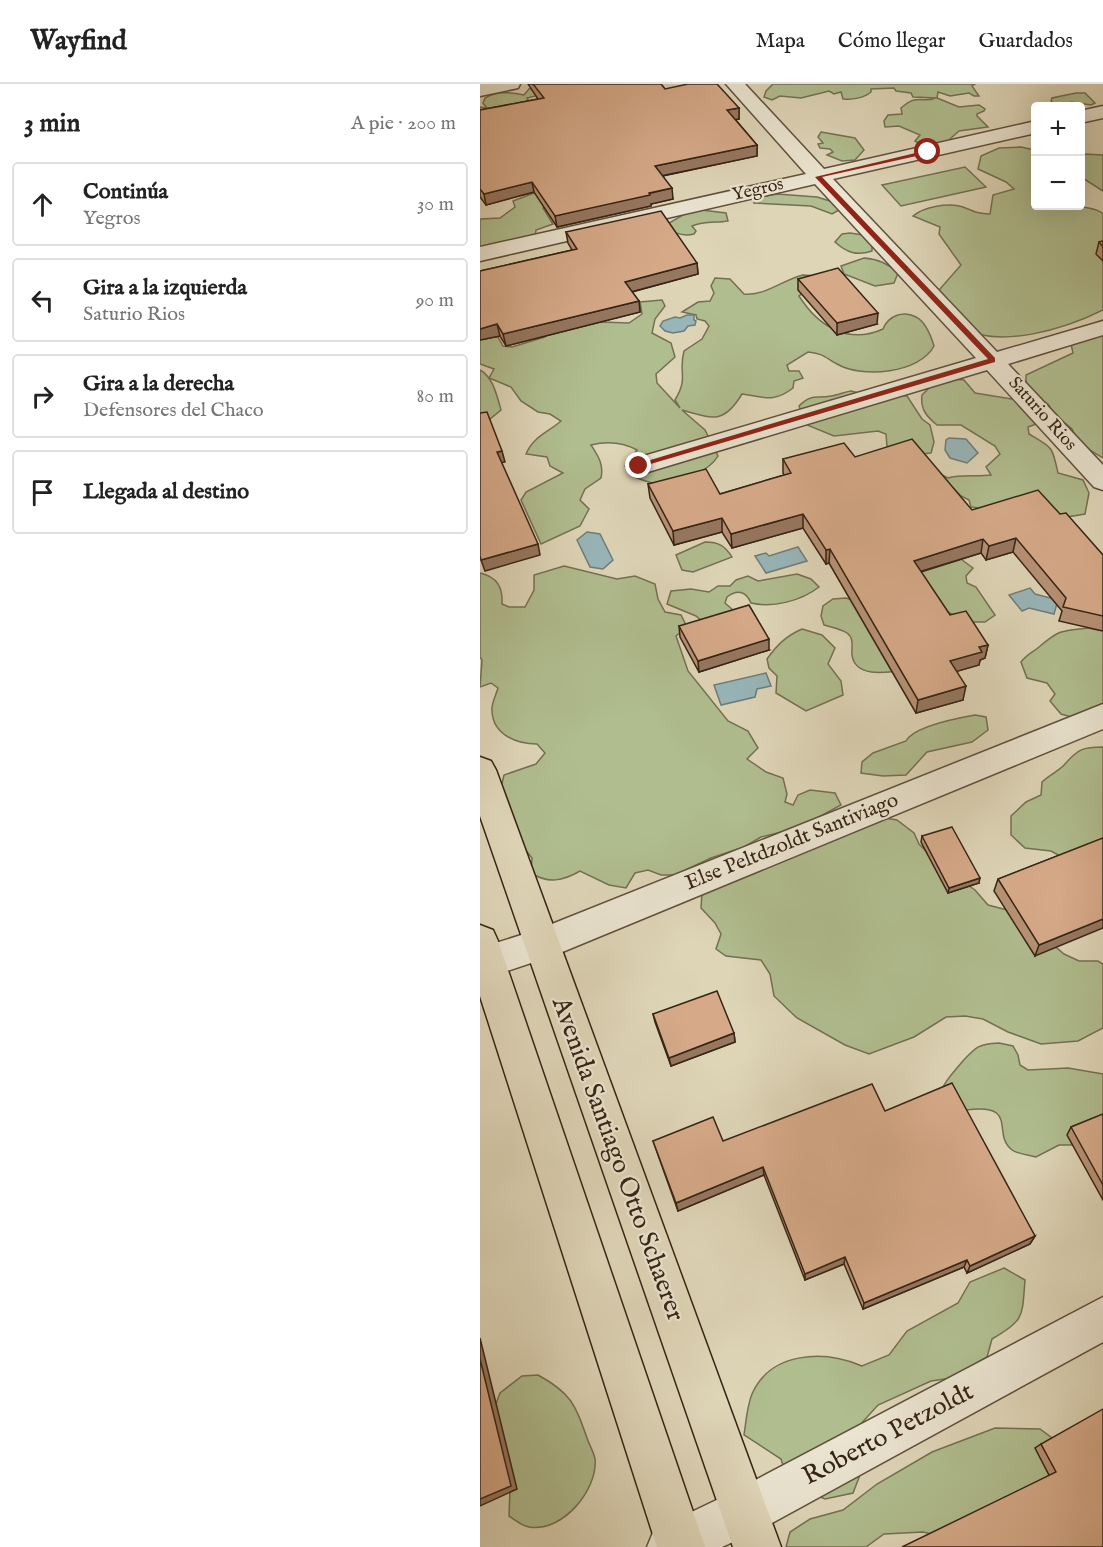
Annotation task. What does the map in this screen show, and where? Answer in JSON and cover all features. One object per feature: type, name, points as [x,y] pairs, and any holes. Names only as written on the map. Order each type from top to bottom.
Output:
[{"type":"main road","name":"Avenida Santiago Otto Schaerer","points":[[480,770],[751,1529]]},
{"type":"main road","points":[[482,955],[677,1546]]},
{"type":"street","points":[[480,90],[511,84]]},
{"type":"street","name":"Saturio Rios","points":[[735,84],[818,177],[993,360],[1103,481]]},
{"type":"street","points":[[1085,116],[1103,112]]},
{"type":"street","name":"Yegros","points":[[480,254],[1031,128]]},
{"type":"street","points":[[639,466],[1103,328]]},
{"type":"street","name":"Else Peltdzoldt Santiviago","points":[[482,955],[542,945],[1103,716]]},
{"type":"street","name":"Roberto Petzoldt","points":[[677,1546],[751,1529],[1103,1318]]},
{"type":"green space","points":[[773,84],[975,84],[972,86],[979,96],[969,93],[950,96],[938,92],[937,98],[959,107],[979,105],[985,109],[977,116],[988,127],[959,131],[950,139],[955,146],[916,151],[922,145],[915,141],[920,135],[899,126],[885,127],[884,121],[888,115],[902,114],[901,108],[910,101],[935,98],[913,97],[911,93],[896,91],[894,88],[871,89],[868,94],[854,99],[843,99],[841,92],[834,94],[829,91],[801,98],[780,96],[772,100],[764,97]]},
{"type":"green space","points":[[541,86],[540,95],[527,98],[530,103],[480,125],[480,107],[487,108],[483,103],[485,98],[504,93],[524,95],[529,89]]},
{"type":"green space","points":[[1085,93],[1095,103],[1091,105],[1085,104],[1085,102],[1052,102],[1052,98]]},
{"type":"green space","points":[[821,132],[855,138],[864,150],[855,160],[842,161],[827,155],[833,152],[830,149],[820,148],[818,144],[823,143],[818,137]]},
{"type":"green space","points":[[999,148],[1031,149],[1031,210],[1085,210],[1085,208],[1103,214],[1103,310],[1071,323],[1033,334],[995,337],[977,334],[961,327],[933,297],[961,265],[939,234],[940,227],[913,216],[930,208],[944,205],[990,214],[993,195],[1014,189],[1006,182],[978,169],[981,156]]},
{"type":"green space","points":[[1085,154],[1103,155],[1103,191],[1085,180]]},
{"type":"green space","points":[[965,167],[986,187],[901,206],[882,185]]},
{"type":"green space","points":[[534,193],[551,194],[558,204],[543,208],[553,224],[536,230],[535,238],[480,247],[480,219],[500,218],[515,207],[513,201]]},
{"type":"green space","points":[[777,194],[817,197],[833,202],[839,210],[832,214],[811,206],[754,203],[755,198]]},
{"type":"green space","points":[[693,209],[726,213],[728,221],[696,224],[692,226],[696,231],[690,235],[678,234],[664,226]]},
{"type":"green space","points":[[842,234],[863,235],[872,243],[872,251],[852,252],[835,242]]},
{"type":"green space","points":[[864,258],[882,262],[898,273],[894,283],[875,286],[844,274],[841,266]]},
{"type":"green space","points":[[803,275],[817,276],[820,280],[799,296],[815,316],[835,330],[846,334],[870,333],[883,329],[892,318],[906,314],[923,322],[934,346],[927,355],[904,368],[875,372],[848,369],[820,355],[808,352],[787,365],[789,371],[799,371],[803,378],[794,381],[793,388],[780,396],[769,398],[742,394],[736,404],[717,417],[702,416],[682,410],[705,430],[718,456],[714,462],[700,472],[683,480],[658,484],[640,479],[630,475],[630,460],[637,450],[614,443],[591,445],[600,460],[602,473],[601,478],[585,489],[580,500],[589,509],[580,526],[541,544],[521,500],[526,492],[563,473],[550,466],[547,457],[526,454],[536,439],[561,421],[550,414],[538,412],[521,401],[511,387],[489,378],[494,369],[480,364],[480,336],[494,330],[503,346],[512,347],[545,337],[541,325],[591,308],[601,322],[629,323],[642,314],[640,302],[662,300],[665,306],[655,319],[652,333],[671,343],[675,357],[656,374],[657,383],[680,408],[675,400],[681,386],[684,351],[702,339],[709,326],[705,321],[697,319],[696,315],[682,312],[698,302],[710,301],[714,293],[711,286],[715,278],[730,279],[744,294],[752,294],[760,293]]},
{"type":"green space","points":[[1103,320],[1103,458],[1078,443],[1072,429],[1055,415],[1048,404],[1030,393],[1026,385],[1026,375],[1073,353],[1069,335]]},
{"type":"green space","points":[[480,370],[491,382],[501,410],[490,419],[480,421]]},
{"type":"green space","points":[[952,379],[964,380],[975,393],[1024,401],[1039,423],[1028,427],[1029,434],[1051,449],[1058,473],[1083,480],[1089,493],[1085,514],[1061,518],[971,507],[969,500],[961,496],[938,473],[948,478],[991,475],[986,467],[1000,454],[995,446],[961,425],[937,425],[925,412],[922,395],[930,387]]},
{"type":"green space","points":[[851,391],[859,393],[855,399],[863,408],[895,395],[907,396],[922,419],[930,425],[934,442],[931,453],[914,454],[897,451],[887,446],[886,434],[878,431],[834,436],[807,425],[799,406],[803,402],[811,398]]},
{"type":"green space","points":[[705,542],[721,545],[732,557],[693,572],[682,570],[676,555]]},
{"type":"green space","points":[[954,554],[973,568],[966,576],[967,583],[976,587],[995,615],[985,622],[969,622],[943,610],[912,566]]},
{"type":"green space","points":[[564,566],[617,579],[635,576],[655,584],[658,599],[665,612],[681,615],[687,627],[676,636],[688,671],[728,721],[748,731],[758,748],[747,759],[766,772],[783,778],[787,794],[785,802],[793,805],[798,795],[810,790],[835,793],[841,805],[799,828],[761,837],[744,847],[711,858],[675,875],[661,875],[648,870],[635,873],[626,888],[609,885],[580,871],[556,880],[543,879],[531,873],[532,858],[524,848],[500,792],[504,775],[536,764],[545,753],[537,744],[514,740],[501,732],[493,719],[492,711],[498,688],[491,683],[480,687],[482,660],[480,657],[480,573],[491,577],[498,584],[502,604],[509,607],[525,607],[534,590],[534,575]]},
{"type":"green space","points":[[797,574],[811,579],[819,587],[795,600],[768,605],[751,603],[741,592],[734,593],[727,597],[725,603],[733,610],[704,623],[696,616],[667,604],[671,591],[691,589],[709,592],[718,586],[730,586],[736,580],[748,576],[758,581]]},
{"type":"green space","points":[[846,598],[869,605],[906,670],[874,672],[859,668],[852,655],[852,641],[849,635],[842,630],[824,625],[821,616],[823,606],[833,599]]},
{"type":"green space","points":[[1088,628],[1103,631],[1103,726],[1061,714],[1050,701],[1055,694],[1047,683],[1027,678],[1021,662],[1057,634]]},
{"type":"green space","points":[[802,629],[822,635],[835,648],[828,664],[841,681],[843,695],[806,711],[776,693],[777,676],[769,668],[767,659],[782,641]]},
{"type":"green space","points":[[975,715],[986,717],[988,730],[972,742],[927,752],[906,775],[883,776],[861,773],[862,762],[873,753],[906,741],[927,727]]},
{"type":"green space","points":[[1103,747],[1103,868],[1062,857],[1051,851],[1025,848],[1011,835],[1011,816],[1026,802],[1041,795],[1042,782],[1077,752],[1086,748]]},
{"type":"green space","points":[[879,817],[897,820],[914,833],[919,844],[940,865],[975,890],[988,905],[1015,912],[1064,954],[1079,961],[1098,961],[1103,964],[1103,1028],[1078,1041],[1041,1044],[1008,1032],[983,1019],[965,1016],[946,1017],[914,1037],[869,1054],[845,1045],[797,1018],[774,996],[770,974],[761,960],[726,956],[716,949],[721,934],[715,923],[701,908],[702,892]]},
{"type":"green space","points":[[999,1043],[1013,1046],[1020,1065],[1028,1070],[1068,1068],[1103,1074],[1103,1137],[1085,1145],[1059,1145],[1036,1157],[1020,1153],[1012,1150],[1006,1143],[999,1115],[983,1109],[966,1110],[942,1089],[951,1075],[974,1050],[982,1045]]},
{"type":"green space","points":[[1004,1268],[1025,1280],[1022,1310],[1016,1322],[992,1339],[987,1357],[952,1378],[931,1381],[878,1405],[859,1426],[865,1462],[853,1493],[825,1499],[789,1484],[781,1459],[744,1435],[752,1394],[772,1369],[785,1362],[816,1356],[862,1366],[889,1355],[907,1331],[958,1303],[970,1282]]},
{"type":"green space","points":[[538,1375],[558,1388],[570,1400],[579,1416],[595,1459],[591,1484],[576,1507],[554,1523],[541,1527],[529,1527],[509,1516],[510,1489],[491,1417],[500,1393],[522,1376]]},
{"type":"green space","points":[[995,1428],[1040,1429],[1063,1446],[1075,1459],[962,1541],[923,1532],[884,1534],[866,1547],[786,1547],[790,1532],[810,1519],[843,1510],[877,1484],[932,1452]]},
{"type":"water","points":[[694,315],[696,321],[695,325],[688,326],[684,331],[673,333],[665,331],[660,326],[663,321]]},
{"type":"water","points":[[949,438],[966,439],[978,453],[967,463],[950,458],[945,450],[946,440]]},
{"type":"water","points":[[587,532],[600,534],[613,560],[603,569],[590,567],[577,540]]},
{"type":"water","points":[[798,547],[807,561],[766,573],[755,556],[766,553],[769,556]]},
{"type":"water","points":[[1030,588],[1035,594],[1058,600],[1054,614],[1029,608],[1022,611],[1009,595]]},
{"type":"water","points":[[766,673],[771,686],[757,689],[755,697],[721,705],[714,685]]},
{"type":"building","points":[[533,84],[661,84],[665,89],[688,84],[717,84],[739,108],[727,110],[757,145],[655,166],[672,188],[555,216],[532,182],[484,194],[480,189],[480,110],[544,98]]},
{"type":"building","points":[[661,211],[697,263],[625,282],[639,301],[503,334],[497,324],[480,329],[480,271],[577,249],[566,232]]},
{"type":"building","points":[[838,268],[878,313],[837,323],[798,279]]},
{"type":"building","points":[[487,412],[502,451],[497,452],[538,544],[481,560],[480,413]]},
{"type":"building","points":[[912,439],[972,510],[1038,490],[1060,514],[1066,513],[1103,555],[1103,616],[1063,607],[1066,598],[1016,538],[989,546],[983,539],[914,561],[950,615],[966,611],[988,645],[979,647],[982,652],[950,661],[966,686],[918,700],[830,549],[826,550],[803,514],[731,534],[722,518],[673,531],[648,484],[706,469],[720,494],[791,473],[783,459],[844,443],[855,457]]},
{"type":"building","points":[[749,605],[769,639],[698,661],[679,626]]},
{"type":"building","points":[[952,827],[980,878],[949,888],[922,836]]},
{"type":"building","points":[[1103,838],[1103,919],[1039,945],[998,879]]},
{"type":"building","points":[[717,991],[734,1033],[669,1058],[653,1014]]},
{"type":"building","points":[[952,1083],[1035,1236],[970,1266],[967,1260],[864,1303],[845,1257],[805,1274],[763,1167],[676,1203],[653,1141],[713,1117],[723,1141],[872,1084],[885,1111]]},
{"type":"building","points":[[1103,1114],[1103,1185],[1071,1127]]},
{"type":"building","points":[[480,1359],[511,1486],[480,1499]]},
{"type":"building","points":[[1103,1409],[1103,1547],[902,1547],[1056,1472],[1041,1444]]},
{"type":"route","points":[[639,466],[993,360],[818,177],[928,152]]}]
